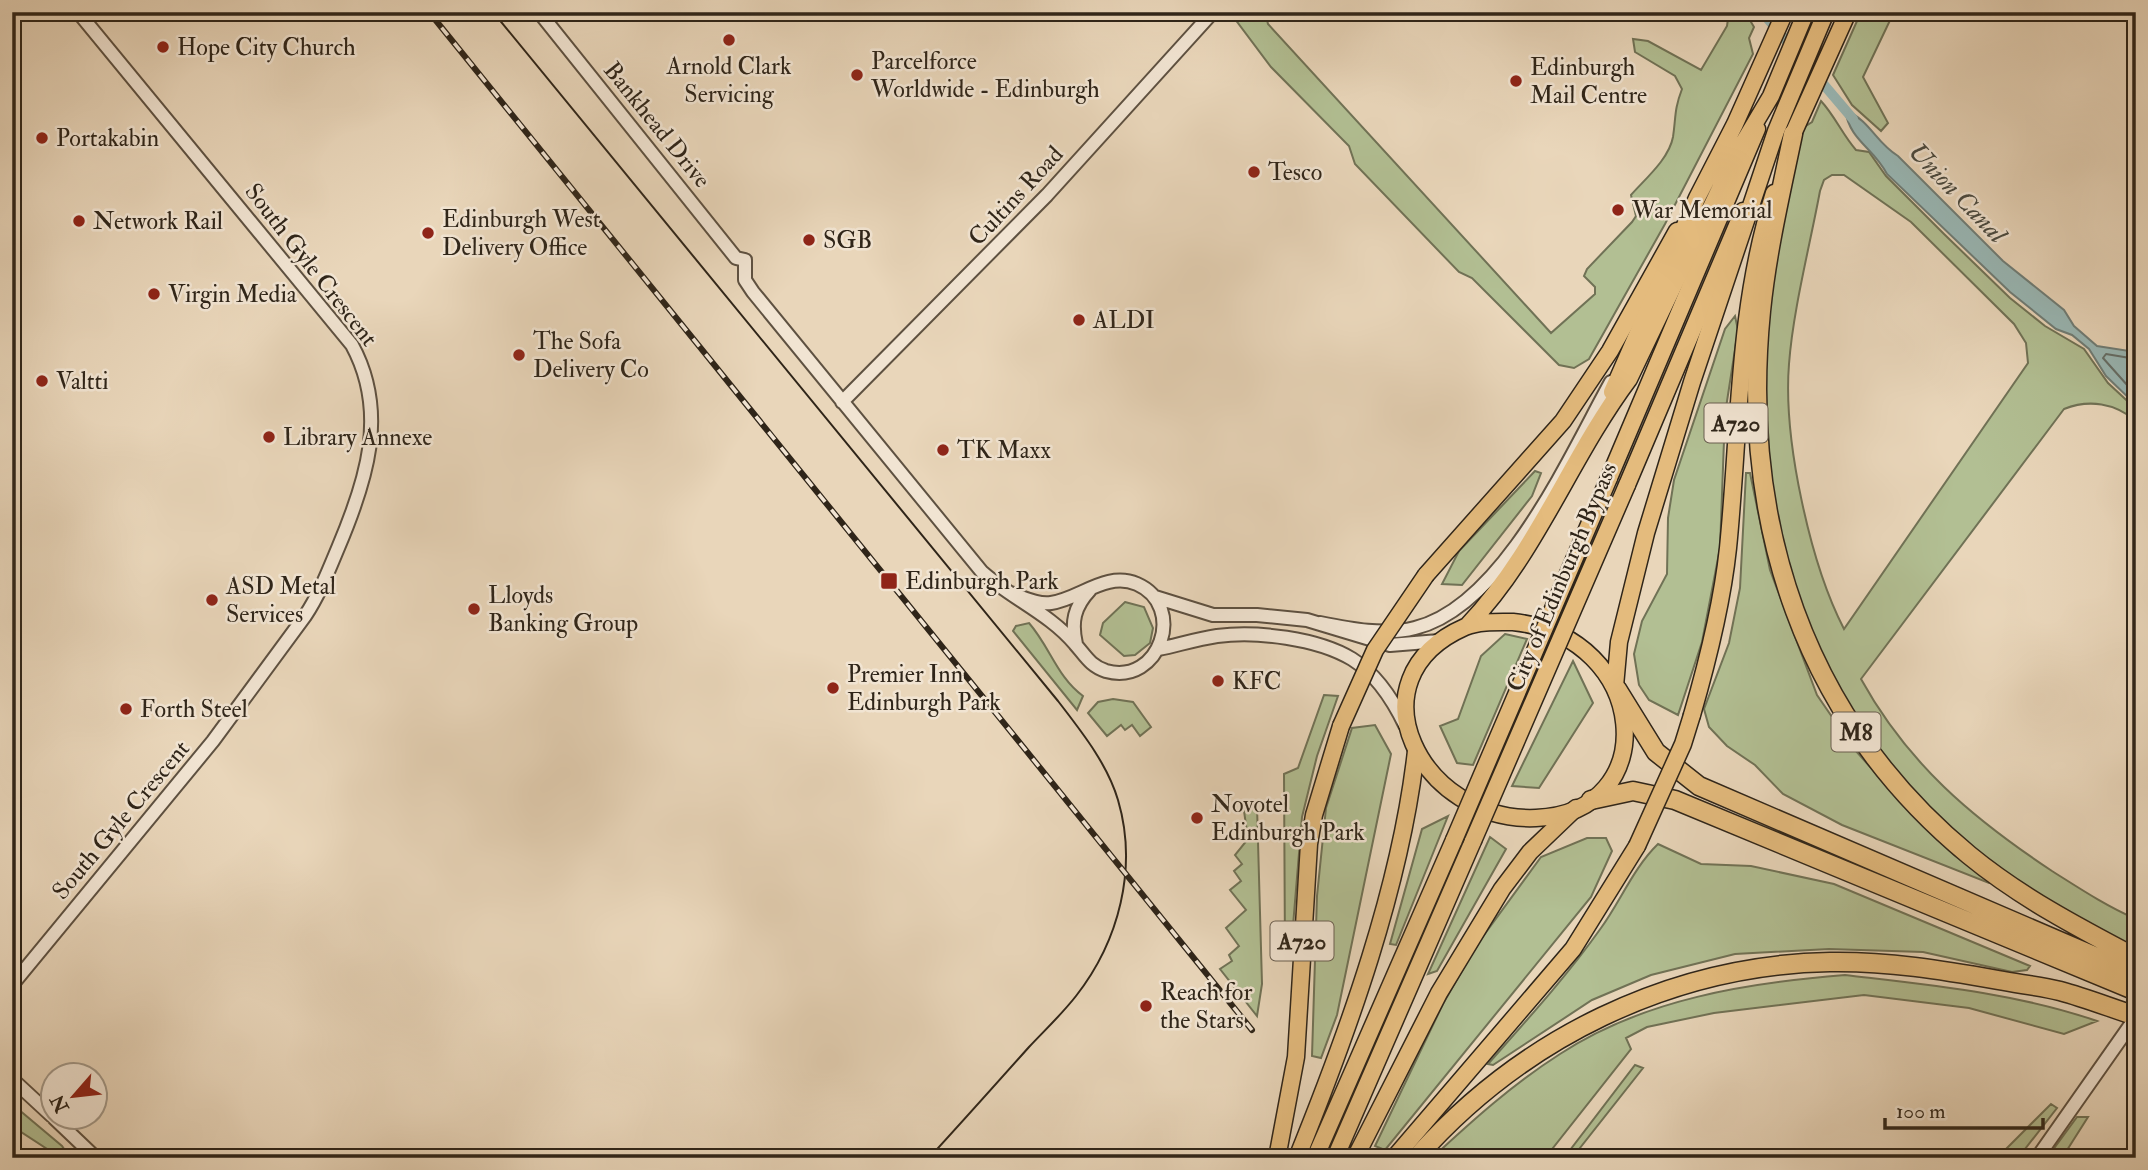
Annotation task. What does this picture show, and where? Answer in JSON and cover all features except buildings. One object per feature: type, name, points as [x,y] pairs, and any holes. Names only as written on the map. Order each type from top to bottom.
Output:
[{"type":"highway","name":"M8","points":[[1784,132],[1764,288],[1757,386],[1763,484],[1780,568],[1814,660],[1849,722],[1889,779],[1971,857],[2075,926],[2136,958]]},
{"type":"highway","points":[[1616,687],[1656,752],[1699,786],[2136,974]]},
{"type":"highway","points":[[1583,804],[1633,791],[1675,800],[2136,992]]},
{"type":"highway","points":[[1416,1158],[1476,1098],[1546,1046],[1600,1017],[1656,993],[1727,974],[1829,962],[1929,968],[2053,989],[2136,1016]]},
{"type":"main road","name":"A720","points":[[1278,1158],[1296,1057],[1309,844],[1314,815],[1341,726],[1375,650],[1426,575],[1532,458],[1587,388],[1697,198],[1735,124],[1784,12]]},
{"type":"main road","name":"City of Edinburgh Bypass","points":[[1315,1158],[1454,840],[1806,12]]},
{"type":"main road","name":"City of Edinburgh Bypass","points":[[1335,1158],[1627,485],[1784,132],[1826,12]]},
{"type":"main road","name":"A720","points":[[1394,1158],[1573,949],[1637,846],[1675,762],[1710,651],[1724,582],[1741,365],[1756,261],[1784,132],[1848,12]]},
{"type":"main road","points":[[1604,412],[1629,379],[1736,155],[1771,96]]},
{"type":"main road","points":[[1355,1158],[1439,993],[1502,889],[1530,852],[1613,777],[1623,748],[1625,732],[1616,687],[1619,642],[1649,520],[1715,311],[1784,132]]},
{"type":"main road","points":[[1583,804],[1560,815],[1513,818],[1478,809],[1460,800],[1438,782],[1416,751],[1410,735],[1406,708],[1410,687],[1422,659],[1439,641],[1468,625],[1522,559],[1604,412],[1697,198]]},
{"type":"main road","points":[[1468,625],[1513,622],[1552,629],[1587,650],[1603,667],[1616,687]]},
{"type":"main road","name":"A720","points":[[1297,1158],[1333,1066],[1368,959],[1399,848],[1416,751]]},
{"type":"street","name":"South Gyle Crescent","points":[[12,985],[214,741],[269,668],[318,596],[362,488],[371,440],[369,390],[362,363],[352,345],[78,12]]},
{"type":"street","name":"Bankhead Drive","points":[[539,12],[736,258],[745,260],[744,274],[748,285],[842,402]]},
{"type":"street","name":"Cultins Road","points":[[842,402],[906,341],[1047,195],[1213,12]]},
{"type":"street","points":[[1010,593],[1046,603],[1106,582],[1126,580],[1143,587],[1155,597],[1213,615],[1271,615],[1374,631],[1401,631],[1432,623],[1476,594],[1520,540],[1632,345]]},
{"type":"street","points":[[842,402],[982,572],[1076,644],[1094,665],[1118,673],[1139,668],[1159,649],[1163,639],[1164,617],[1155,597]]},
{"type":"street","points":[[1076,644],[1074,614],[1080,600],[1090,589]]},
{"type":"street","points":[[1320,623],[1355,637],[1390,645],[1439,641]]},
{"type":"street","points":[[1159,649],[1218,636],[1263,634],[1332,650],[1353,660],[1373,676],[1391,699],[1410,735]]},
{"type":"street","points":[[2037,1158],[2136,1016]]},
{"type":"street","points":[[12,1079],[38,1103]]},
{"type":"street","points":[[69,1132],[96,1158]]},
{"type":"green space","points":[[1241,12],[1265,12],[1268,24],[1551,333],[1595,294],[1595,287],[1584,276],[1587,269],[1632,222],[1636,216],[1631,195],[1662,161],[1671,145],[1676,108],[1682,89],[1675,76],[1635,52],[1633,39],[1648,41],[1701,70],[1727,26],[1729,12],[1745,12],[1754,27],[1749,38],[1753,54],[1665,224],[1589,359],[1574,368],[1559,365],[1472,278],[1459,272],[1355,164],[1349,146],[1271,67],[1235,19]]},
{"type":"green space","points":[[1861,12],[1894,12],[1863,77],[1888,123],[1881,131],[1852,105],[1833,75]]},
{"type":"green space","points":[[1821,101],[1856,150],[1869,152],[1886,176],[2010,298],[2045,326],[2084,349],[2108,383],[2136,409],[2136,421],[2119,410],[2102,405],[2083,404],[2064,409],[1861,679],[1899,737],[1944,787],[1969,809],[2052,871],[2103,903],[2136,919],[2136,958],[2000,879],[1889,779],[1791,605],[1757,396],[1793,134],[1812,122]],"holes":[[[1832,175],[1844,175],[1911,222],[2014,324],[2026,343],[2028,363],[1844,629],[1820,570],[1801,500],[1790,428],[1788,394],[1794,322],[1820,191],[1824,180]]]},
{"type":"green space","points":[[1735,316],[1738,330],[1725,414],[1720,548],[1702,642],[1678,715],[1649,700],[1639,685],[1634,654],[1642,621],[1667,574],[1668,518],[1674,480],[1725,329]]},
{"type":"green space","points":[[1535,471],[1541,473],[1532,496],[1462,585],[1442,584],[1459,551]]},
{"type":"green space","points":[[1746,473],[1750,473],[1770,570],[1817,695],[1854,749],[1907,808],[1954,855],[1992,882],[1842,825],[1783,794],[1755,765],[1727,746],[1709,727],[1704,709],[1729,643],[1740,588]]},
{"type":"green space","points":[[1125,602],[1144,607],[1153,628],[1150,643],[1135,655],[1124,656],[1100,635],[1103,623]]},
{"type":"green space","points":[[1029,623],[1060,671],[1083,696],[1077,710],[1013,631],[1016,626]]},
{"type":"green space","points":[[1505,634],[1527,639],[1473,765],[1457,763],[1440,726],[1458,719],[1481,656]]},
{"type":"green space","points":[[1573,661],[1593,703],[1539,788],[1512,786]]},
{"type":"green space","points":[[1324,695],[1338,696],[1317,756],[1302,817],[1291,950],[1285,955],[1284,774],[1298,768]]},
{"type":"green space","points":[[1113,699],[1133,702],[1151,727],[1140,736],[1132,725],[1125,730],[1121,725],[1107,736],[1088,713],[1098,702]]},
{"type":"green space","points":[[1375,725],[1391,754],[1337,1015],[1321,1058],[1312,1056],[1317,896],[1326,808],[1352,728]]},
{"type":"green space","points":[[1257,806],[1262,984],[1257,1016],[1220,969],[1232,961],[1229,955],[1239,946],[1226,928],[1246,910],[1230,890],[1241,881],[1234,871],[1242,864],[1235,855],[1248,839],[1244,811]]},
{"type":"green space","points":[[1448,816],[1396,945],[1390,944],[1422,829]]},
{"type":"green space","points":[[1490,837],[1506,849],[1437,971],[1428,974]]},
{"type":"green space","points":[[1587,838],[1606,838],[1612,851],[1591,897],[1385,1150],[1375,1146],[1443,1004],[1476,946],[1541,857]]},
{"type":"green space","points":[[1658,844],[1701,864],[1751,866],[1834,884],[2030,966],[2027,970],[2012,972],[1923,952],[1829,949],[1735,954],[1651,975],[1592,1000],[1493,1065],[1488,1064],[1574,963],[1608,918],[1634,874]]},
{"type":"green space","points":[[1845,975],[2004,997],[2097,1021],[2064,1034],[1969,1008],[1864,995],[1714,1013],[1647,1027],[1626,1038],[1631,1049],[1545,1158],[1432,1158],[1526,1078],[1592,1035],[1661,1007],[1697,997],[1771,983]]},
{"type":"green space","points":[[1635,1065],[1643,1068],[1572,1158],[1564,1158]]},
{"type":"green space","points":[[2051,1104],[2057,1108],[2018,1158],[1997,1158]]},
{"type":"green space","points":[[18,1109],[38,1126],[38,1132],[45,1132],[62,1146],[70,1158],[61,1158],[12,1126]]},
{"type":"green space","points":[[2077,1117],[2088,1117],[2062,1158],[2047,1158]]},
{"type":"water","points":[[1845,110],[1861,120],[2003,261],[2064,310],[2074,326],[2097,346],[2136,352],[2136,405],[2106,376],[2089,349],[2072,335],[2056,329],[2010,292],[1887,174],[1857,137]]},
{"type":"waterway","name":"Union Canal","points":[[1762,12],[1853,119]]},
{"type":"tram line","points":[[493,12],[1058,701],[1092,748],[1113,786],[1124,826],[1125,877],[1121,903],[1104,952],[1071,1003],[929,1158]]},
{"type":"railway","points":[[429,12],[1252,1030]]},
{"type":"place","name":"Arnold Clark Servicing","points":[[729,40]]},
{"type":"place","name":"Hope City Church","points":[[163,47]]},
{"type":"place","name":"Parcelforce Worldwide - Edinburgh","points":[[857,75]]},
{"type":"place","name":"Edinburgh Mail Centre","points":[[1516,81]]},
{"type":"place","name":"Portakabin","points":[[42,138]]},
{"type":"place","name":"Tesco","points":[[1254,172]]},
{"type":"place","name":"War Memorial","points":[[1618,210]]},
{"type":"place","name":"Network Rail","points":[[79,221]]},
{"type":"place","name":"Edinburgh West Delivery Office","points":[[428,233]]},
{"type":"place","name":"SGB","points":[[809,240]]},
{"type":"place","name":"Virgin Media","points":[[154,294]]},
{"type":"place","name":"ALDI","points":[[1079,320]]},
{"type":"place","name":"The Sofa Delivery Co","points":[[519,355]]},
{"type":"place","name":"Valtti","points":[[42,381]]},
{"type":"place","name":"Library Annexe","points":[[269,437]]},
{"type":"place","name":"TK Maxx","points":[[943,450]]},
{"type":"place","name":"Edinburgh Park","points":[[889,581]]},
{"type":"place","name":"ASD Metal Services","points":[[212,600]]},
{"type":"place","name":"Lloyds Banking Group","points":[[474,609]]},
{"type":"place","name":"KFC","points":[[1218,681]]},
{"type":"place","name":"Premier Inn Edinburgh Park","points":[[833,688]]},
{"type":"place","name":"Forth Steel","points":[[126,709]]},
{"type":"place","name":"Novotel Edinburgh Park","points":[[1197,818]]},
{"type":"place","name":"Reach for the Stars","points":[[1146,1006]]}]
